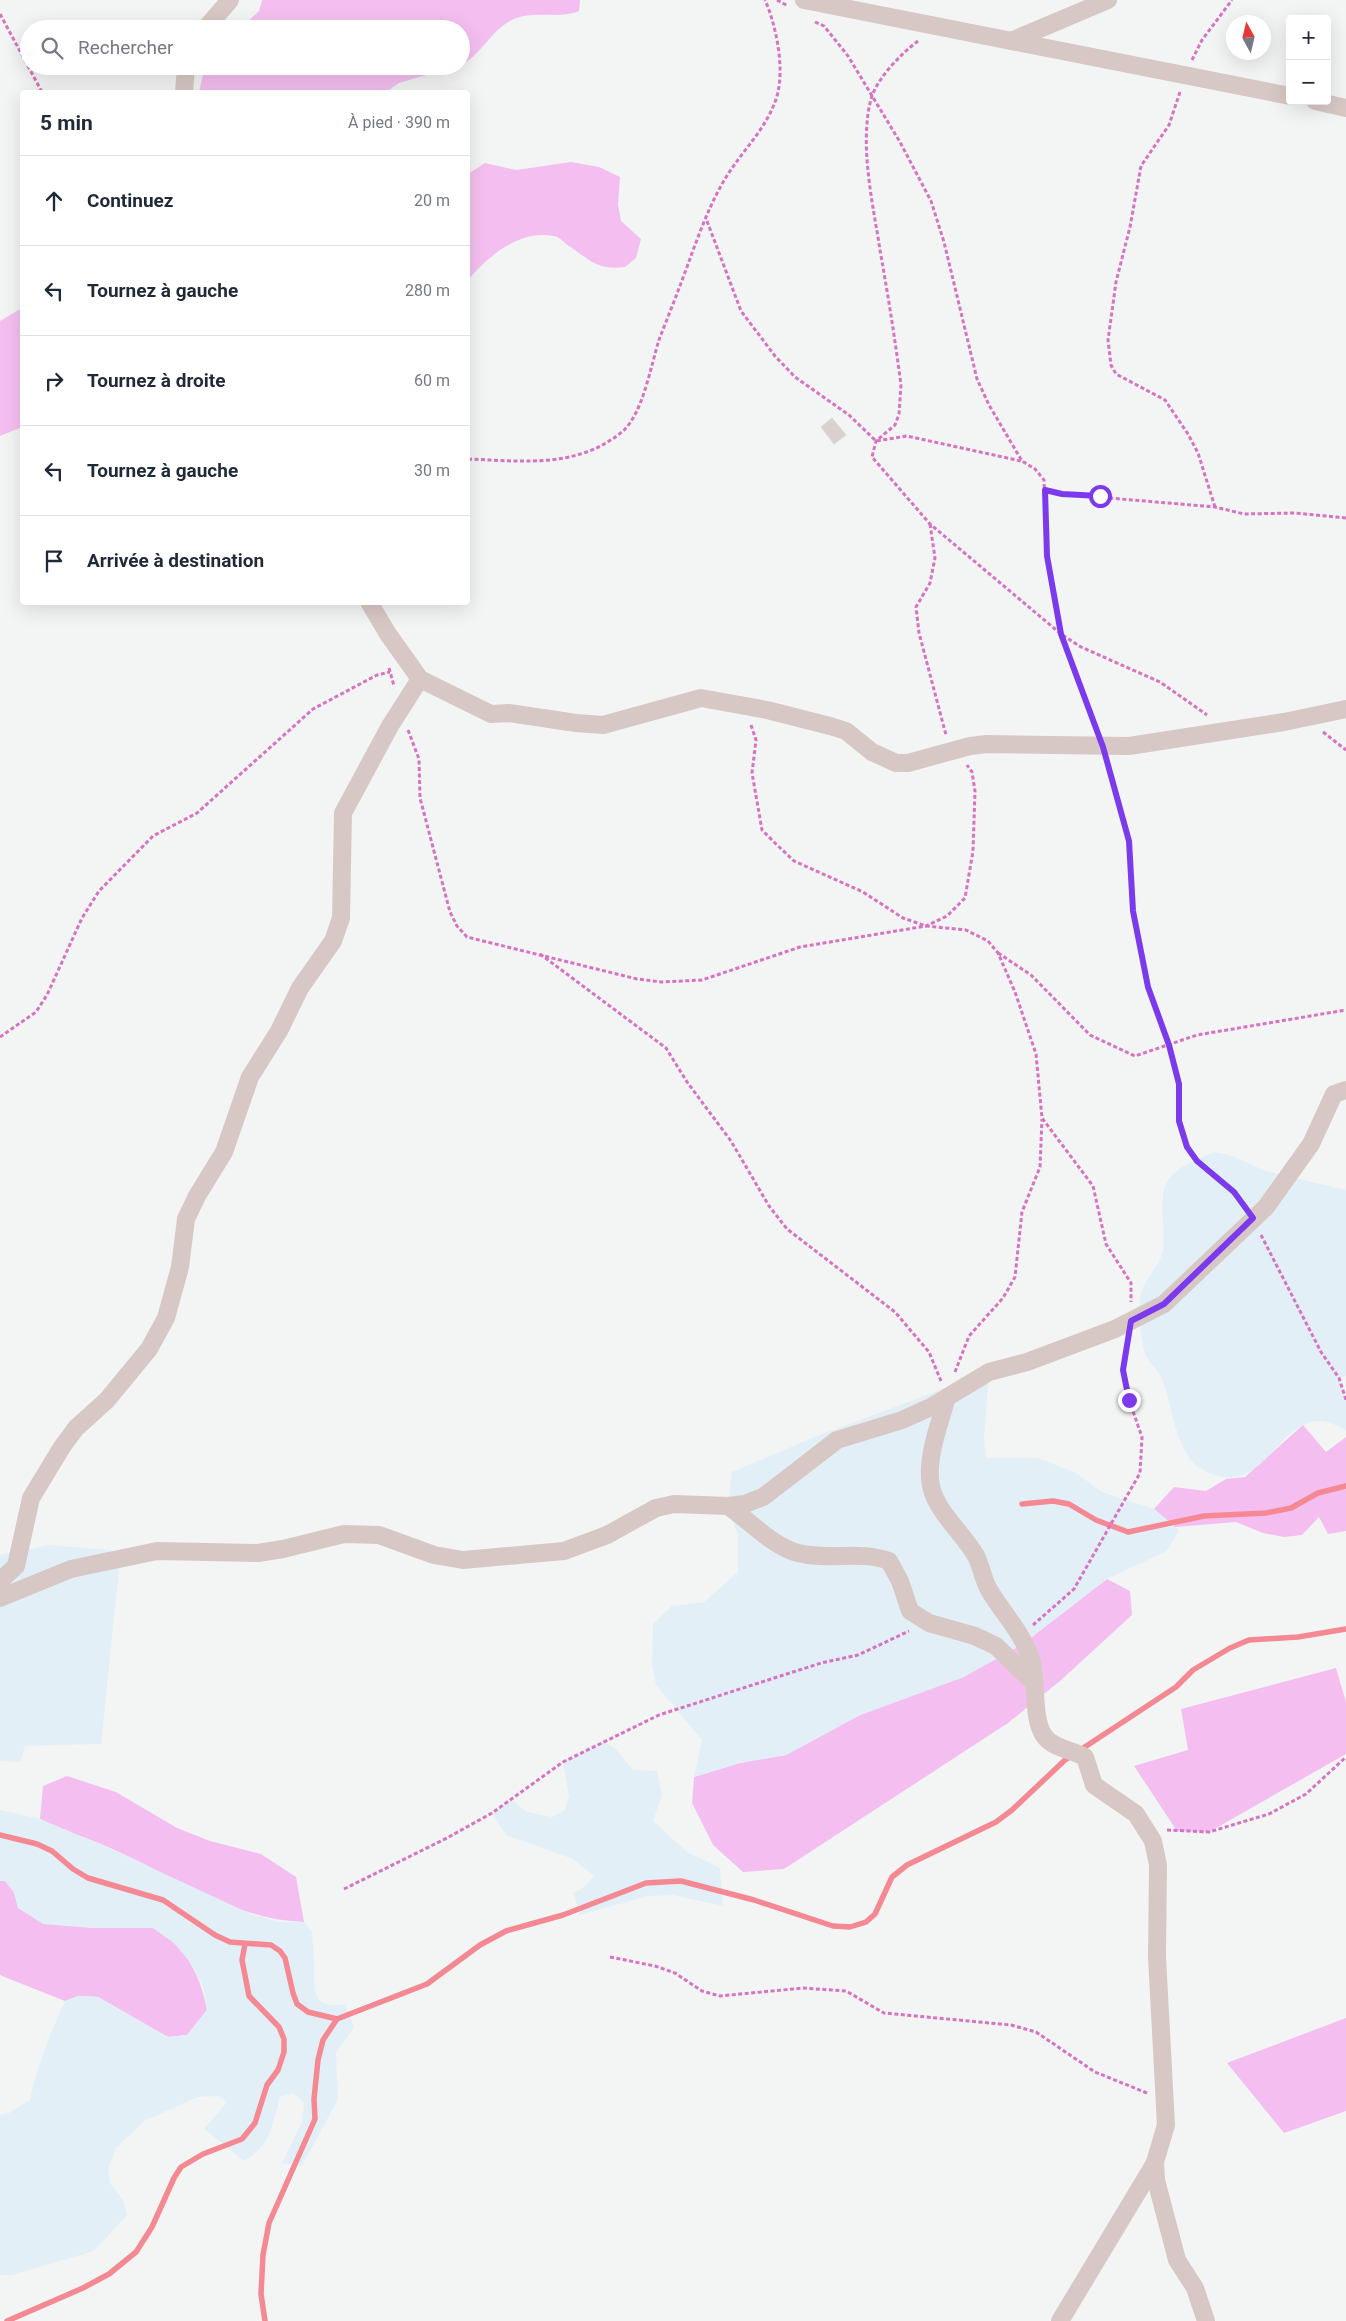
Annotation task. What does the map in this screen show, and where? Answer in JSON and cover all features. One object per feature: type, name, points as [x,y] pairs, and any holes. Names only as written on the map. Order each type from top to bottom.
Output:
[{"type":"street","points":[[213,20],[230,0]]},
{"type":"street","points":[[1011,41],[1108,0]]},
{"type":"street","points":[[798,4],[949,29],[1286,95]]},
{"type":"street","points":[[184,90],[185,75]]},
{"type":"street","points":[[1331,105],[1346,108]]},
{"type":"street","points":[[372,605],[388,634],[420,679],[492,714],[509,713],[603,725],[701,698],[766,710],[846,732],[872,752],[896,763],[908,763],[955,750],[987,744],[1129,746],[1304,718],[1346,709]]},
{"type":"street","points":[[0,1581],[16,1566],[31,1498],[62,1447],[76,1428],[107,1400],[149,1349],[166,1318],[180,1267],[186,1219],[197,1196],[224,1152],[250,1078],[280,1031],[300,988],[333,942],[341,918],[343,813],[400,710],[420,679]]},
{"type":"street","points":[[0,1598],[71,1569],[157,1551],[258,1553],[344,1534],[379,1534],[434,1555],[463,1560],[564,1551],[606,1535],[656,1508],[674,1504],[728,1506],[744,1504],[763,1496],[837,1440],[902,1420],[947,1398],[989,1372],[1027,1362],[1115,1330],[1164,1304],[1266,1207],[1311,1144],[1334,1094],[1346,1090]]},
{"type":"street","points":[[947,1398],[932,1456],[930,1479],[934,1496],[976,1557],[988,1587],[1019,1637],[1032,1663],[1039,1723],[1044,1736],[1054,1746],[1071,1749],[1085,1757],[1094,1784],[1136,1814],[1153,1841],[1158,1865],[1157,1957],[1166,2124],[1156,2162],[1156,2180],[1177,2260],[1196,2288],[1206,2321]]},
{"type":"street","points":[[728,1506],[774,1542],[798,1553],[830,1556],[875,1556],[889,1561],[900,1582],[910,1611],[929,1623],[976,1636],[996,1646],[1034,1682]]},
{"type":"street","points":[[1060,2321],[1156,2162]]},
{"type":"path","points":[[470,459],[540,462],[562,460],[608,443],[625,429],[644,395],[659,341],[725,179],[770,115],[778,91],[778,42],[773,18],[766,0]]},
{"type":"path","points":[[777,0],[798,4]]},
{"type":"path","points":[[1215,507],[1198,453],[1188,434],[1165,400],[1116,374],[1111,365],[1108,340],[1116,282],[1142,166],[1169,125],[1184,75],[1202,40],[1232,0]]},
{"type":"path","points":[[0,14],[20,51]]},
{"type":"path","points":[[808,18],[824,26],[848,56],[900,142],[931,201],[944,242],[977,379],[988,405],[1022,461]]},
{"type":"path","points":[[949,29],[918,41],[897,58],[872,98],[868,120],[868,172],[901,384],[899,414],[894,425],[876,441],[872,457],[930,524],[1061,634],[1080,648],[1160,682],[1204,714],[1213,718]]},
{"type":"path","points":[[33,75],[41,90]]},
{"type":"path","points":[[707,220],[742,310],[775,356],[795,377],[849,415],[876,441]]},
{"type":"path","points":[[876,441],[907,436],[1022,461],[1035,469],[1044,480],[1047,556],[1061,634],[1103,747],[1129,841],[1133,911],[1148,987],[1169,1045],[1179,1084],[1179,1121],[1187,1147],[1197,1161],[1234,1192],[1253,1218],[1296,1306],[1321,1352],[1339,1378],[1346,1400]]},
{"type":"path","points":[[1045,490],[1062,494],[1215,507],[1244,514],[1295,513],[1346,518]]},
{"type":"path","points":[[389,664],[400,710],[419,759],[420,798],[450,912],[457,926],[467,937],[538,952],[637,979],[662,982],[702,980],[800,947],[926,926],[948,916],[965,898],[973,851],[975,791],[972,772],[945,734],[919,633],[916,607],[930,582],[935,558],[930,524]]},
{"type":"path","points":[[0,1036],[36,1012],[47,995],[82,918],[95,898],[153,836],[196,813],[313,709],[377,675],[390,672],[420,679]]},
{"type":"path","points":[[731,703],[749,720],[756,740],[752,773],[762,830],[794,861],[863,892],[903,918],[926,926],[966,930],[988,941],[998,953],[1016,992],[1036,1054],[1042,1118],[1040,1167],[1022,1212],[1015,1276],[1003,1298],[969,1336],[947,1398]]},
{"type":"path","points":[[1304,718],[1346,750]]},
{"type":"path","points":[[538,952],[666,1048],[687,1082],[730,1141],[768,1206],[787,1229],[896,1312],[929,1352],[947,1398]]},
{"type":"path","points":[[998,953],[1031,975],[1090,1035],[1135,1056],[1197,1035],[1346,1010]]},
{"type":"path","points":[[1019,1637],[1074,1589],[1140,1473],[1142,1437],[1129,1400],[1123,1370],[1131,1321],[1131,1283],[1106,1244],[1093,1186],[1042,1118]]},
{"type":"path","points":[[344,1889],[455,1834],[492,1813],[563,1762],[659,1715],[821,1663],[858,1655],[895,1636],[929,1623]]},
{"type":"path","points":[[1136,1814],[1167,1830],[1209,1832],[1269,1814],[1306,1794],[1346,1758]]},
{"type":"path","points":[[610,1957],[676,1973],[702,1991],[720,1996],[803,1988],[846,1991],[884,2013],[1011,2025],[1036,2032],[1095,2072],[1140,2091],[1165,2098]]},
{"type":"shaded area","points":[[262,0],[580,0],[579,11],[571,14],[518,17],[510,21],[503,25],[470,59],[470,20],[250,20],[259,11]]},
{"type":"shaded area","points":[[203,75],[426,75],[399,83],[389,90],[199,90]]},
{"type":"shaded area","points":[[571,162],[599,167],[620,177],[618,205],[621,221],[641,239],[636,258],[625,267],[607,267],[593,262],[557,237],[541,235],[528,237],[505,247],[485,262],[470,278],[470,173],[485,163],[516,170]]},
{"type":"shaded area","points":[[20,309],[20,428],[0,436],[0,321]]},
{"type":"shaded area","points":[[1303,1425],[1326,1452],[1346,1437],[1346,1531],[1328,1534],[1319,1517],[1302,1535],[1284,1537],[1263,1533],[1236,1522],[1175,1527],[1154,1509],[1174,1487],[1206,1491],[1226,1479],[1245,1477]]},
{"type":"shaded area","points":[[1107,1579],[1130,1591],[1132,1615],[1060,1681],[1008,1723],[784,1869],[743,1872],[713,1845],[692,1803],[694,1777],[740,1763],[786,1755],[858,1716],[1020,1646]]},
{"type":"shaded area","points":[[1336,1668],[1346,1702],[1346,1754],[1209,1832],[1177,1831],[1134,1766],[1188,1750],[1181,1709]]},
{"type":"shaded area","points":[[67,1776],[116,1792],[177,1828],[210,1841],[261,1854],[296,1877],[304,1922],[278,1919],[228,1905],[110,1848],[40,1819],[43,1786]]},
{"type":"shaded area","points":[[0,1881],[5,1881],[14,1892],[18,1908],[129,1927],[155,1929],[175,1944],[190,1963],[201,1986],[207,2010],[187,2035],[168,2037],[98,1997],[78,1996],[65,2001],[2,1976],[0,1974]]},
{"type":"shaded area","points":[[1346,2018],[1346,2111],[1284,2133],[1227,2063]]},
{"type":"sand","points":[[1214,1152],[1229,1155],[1266,1171],[1346,1190],[1346,1376],[1340,1378],[1346,1400],[1346,1430],[1324,1421],[1305,1424],[1291,1433],[1254,1469],[1240,1476],[1224,1477],[1203,1470],[1187,1454],[1176,1429],[1162,1379],[1145,1354],[1141,1337],[1140,1314],[1140,1300],[1143,1287],[1162,1256],[1164,1241],[1163,1194],[1165,1186],[1178,1170]]},
{"type":"sand","points":[[989,1372],[984,1438],[986,1458],[1038,1458],[1076,1473],[1102,1492],[1154,1509],[1179,1530],[1167,1551],[1107,1579],[1020,1646],[964,1677],[858,1716],[786,1755],[740,1763],[694,1777],[702,1740],[656,1685],[652,1663],[653,1624],[672,1606],[704,1602],[738,1572],[738,1535],[728,1506],[732,1472],[817,1436]]},
{"type":"sand","points":[[50,1545],[110,1550],[120,1559],[101,1744],[25,1746],[20,1762],[0,1761],[0,1555]]},
{"type":"sand","points":[[603,1741],[616,1749],[633,1770],[657,1771],[662,1795],[653,1821],[687,1852],[720,1868],[723,1906],[673,1895],[648,1896],[580,1915],[573,1893],[583,1888],[594,1876],[573,1859],[506,1835],[492,1813],[511,1799],[527,1812],[552,1817],[565,1810],[569,1796],[563,1762]]},
{"type":"sand","points":[[0,1810],[40,1819],[111,1849],[251,1914],[279,1922],[304,1922],[312,1932],[315,1991],[321,2002],[327,2005],[345,2004],[354,2027],[336,2053],[338,2099],[302,2166],[282,2163],[302,2122],[304,2102],[293,2093],[280,2097],[266,2141],[253,2155],[244,2161],[204,2129],[227,2102],[218,2096],[198,2097],[144,2121],[116,2148],[108,2169],[110,2183],[123,2200],[127,2215],[94,2251],[12,2275],[0,2275],[0,2115],[9,2113],[30,2100],[44,2050],[65,2001],[78,1996],[98,1997],[167,2037],[187,2035],[207,2010],[203,1987],[191,1963],[175,1944],[153,1928],[91,1928],[43,1924],[18,1908],[14,1892],[5,1881],[0,1881]]},
{"type":"building","points":[[832,418],[846,435],[834,444],[821,427]]},
{"type":"waterway","points":[[1022,1504],[1053,1501],[1069,1504],[1096,1520],[1128,1532],[1204,1516],[1266,1513],[1291,1508],[1318,1493],[1346,1486]]},
{"type":"waterway","points":[[0,1835],[37,1844],[52,1851],[73,1869],[88,1878],[163,1900],[215,1935],[230,1942],[271,1945],[280,1951],[285,1958],[297,2004],[308,2012],[337,2019],[427,1984],[480,1945],[506,1931],[563,1915],[646,1883],[681,1881],[754,1900],[833,1926],[850,1927],[866,1922],[875,1914],[892,1877],[907,1865],[996,1822],[1012,1810],[1065,1760],[1176,1687],[1193,1670],[1230,1648],[1249,1640],[1298,1637],[1346,1629]]},
{"type":"waterway","points":[[7,2321],[83,2288],[109,2274],[136,2252],[152,2227],[174,2178],[181,2167],[203,2154],[242,2139],[255,2123],[267,2085],[278,2070],[284,2052],[284,2039],[279,2027],[249,1996],[242,1960],[245,1944]]},
{"type":"waterway","points":[[265,2321],[261,2294],[263,2255],[269,2223],[315,2119],[314,2099],[318,2060],[323,2040],[337,2019]]},
{"type":"route","points":[[1100,496],[1062,494],[1045,490],[1047,556],[1061,634],[1103,747],[1129,841],[1133,911],[1148,987],[1169,1045],[1179,1084],[1179,1121],[1187,1147],[1197,1161],[1234,1192],[1253,1218],[1164,1304],[1131,1321],[1123,1370],[1129,1400]]}]
